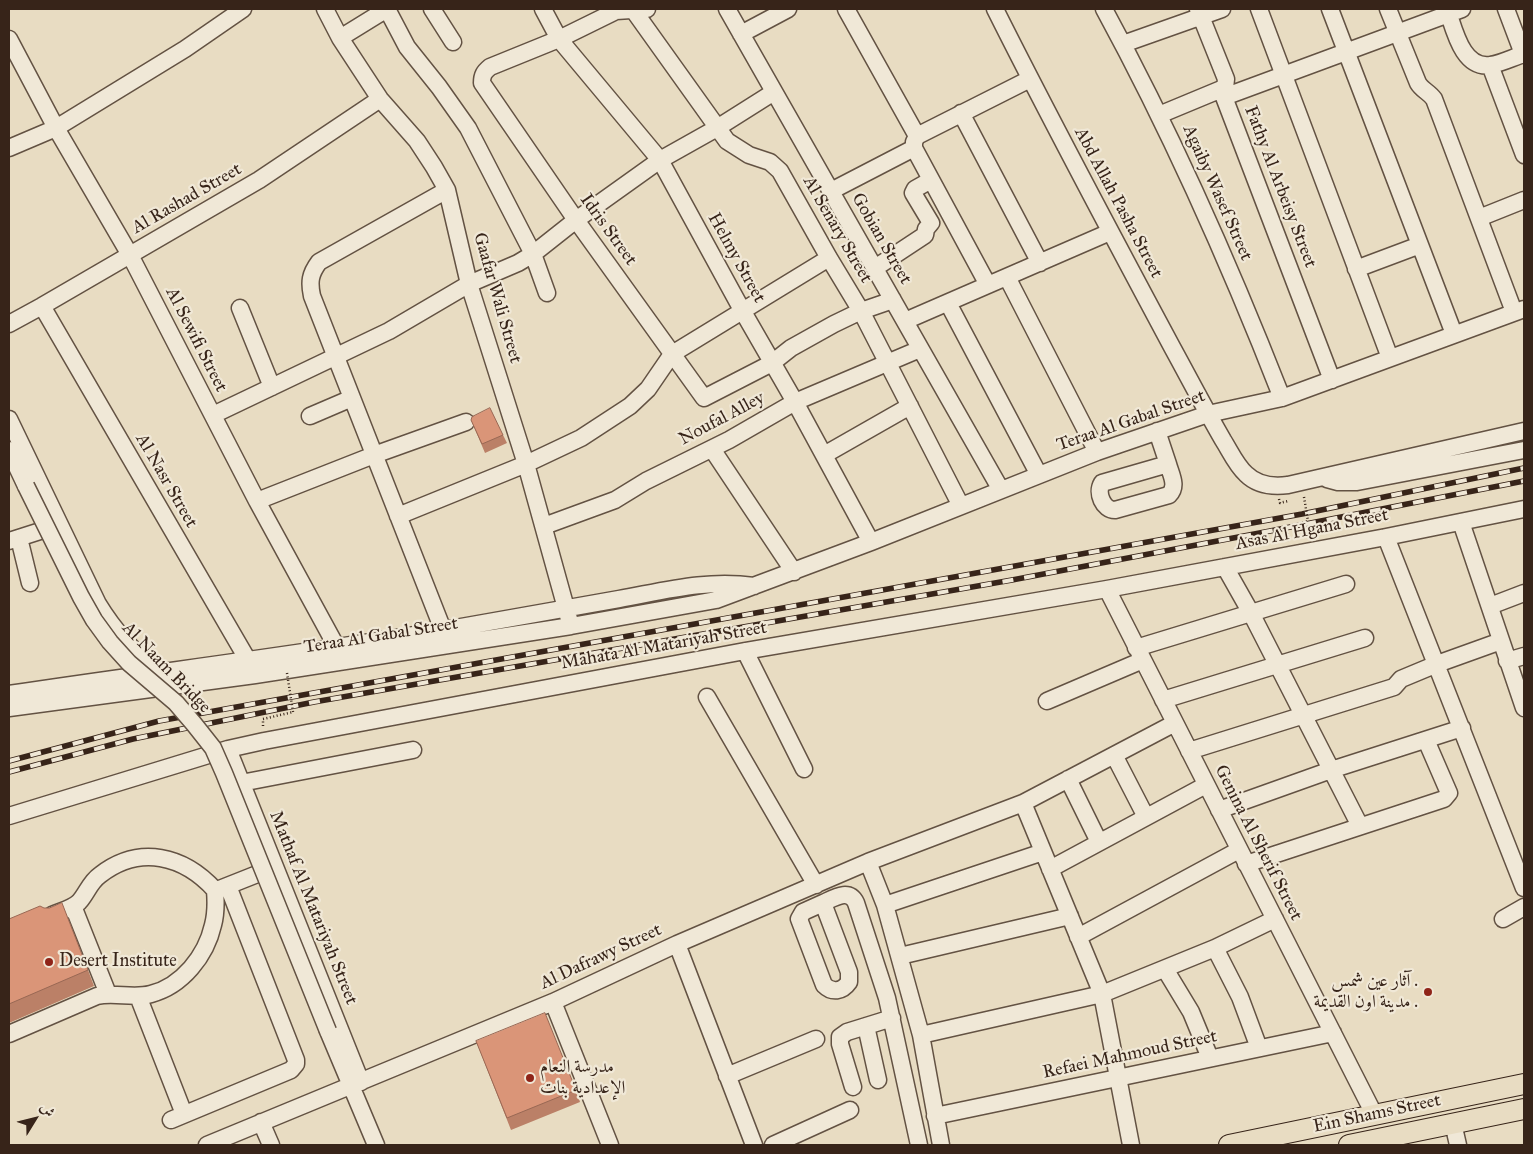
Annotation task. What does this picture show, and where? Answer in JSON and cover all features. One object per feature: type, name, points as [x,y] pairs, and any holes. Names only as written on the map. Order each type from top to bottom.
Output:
[{"type":"main road","name":"Ein Shams Street","points":[[1229,1145],[1518,1085]]},
{"type":"main road","name":"Ein Shams Street","points":[[1349,1145],[1392,1141],[1453,1123],[1523,1111]]},
{"type":"street","points":[[9,148],[56,128],[185,49],[243,9]]},
{"type":"street","name":"Gaafar Wali Street","points":[[325,9],[340,38],[380,99],[417,141],[447,190],[469,284],[526,464],[571,626]]},
{"type":"street","points":[[340,38],[387,9],[407,48],[468,128],[533,254],[547,292]]},
{"type":"street","points":[[432,9],[453,42]]},
{"type":"street","name":"Helmy Street","points":[[543,9],[559,39],[660,160],[871,542]]},
{"type":"street","name":"Gobian Street","points":[[727,9],[1001,490]]},
{"type":"street","points":[[741,34],[788,9]]},
{"type":"street","points":[[846,9],[916,142],[931,180],[988,286]]},
{"type":"street","name":"Abd Allah Pasha Street","points":[[995,9],[1110,232],[1208,414],[1240,467],[1247,475],[1256,482],[1266,486],[1277,487],[1524,431]]},
{"type":"street","name":"Agaiby Wasef Street","points":[[1104,9],[1159,115],[1224,255],[1282,398]]},
{"type":"street","points":[[1123,44],[1199,13],[1222,9]]},
{"type":"street","points":[[1259,9],[1390,358]]},
{"type":"street","points":[[1330,9],[1454,334]]},
{"type":"street","points":[[1388,9],[1419,86],[1431,94],[1436,104],[1479,218],[1519,310]]},
{"type":"street","points":[[1484,64],[1524,54],[1506,9]]},
{"type":"street","points":[[559,39],[616,11],[640,10]]},
{"type":"street","name":"Al Senary Street","points":[[640,10],[717,128],[727,140],[749,155],[770,162],[780,171],[861,311],[961,506]]},
{"type":"street","points":[[1159,115],[1347,52],[1453,10],[1462,49],[1466,55],[1484,64],[1524,155]]},
{"type":"street","name":"Fathy Al Arbeisy Street","points":[[1199,13],[1226,79],[1224,93],[1332,380]]},
{"type":"street","name":"Idris Street","points":[[559,39],[490,68],[485,71],[482,83],[576,220],[704,398],[772,363]]},
{"type":"street","name":"Al Sewifi Street","points":[[9,40],[56,128],[130,255],[257,501],[340,655]]},
{"type":"street","points":[[831,191],[916,142],[961,113],[1030,79]]},
{"type":"street","points":[[213,415],[389,331],[469,284],[518,263],[533,254],[576,220],[660,160],[717,128],[774,92]]},
{"type":"street","name":"Al Rashad Street","points":[[9,324],[259,180],[380,99]]},
{"type":"street","points":[[961,113],[1040,263]]},
{"type":"street","points":[[875,268],[925,235],[926,229],[931,223],[914,193],[915,189],[931,180]]},
{"type":"street","points":[[443,630],[312,296],[309,284],[312,272],[319,262],[447,190]]},
{"type":"street","points":[[1479,218],[1524,200]]},
{"type":"street","points":[[905,321],[1110,232]]},
{"type":"street","points":[[1356,269],[1420,245]]},
{"type":"street","points":[[398,516],[526,464],[581,438],[630,406],[648,389],[672,354],[829,258]]},
{"type":"street","points":[[1007,277],[1097,452]]},
{"type":"street","points":[[772,363],[812,335],[861,311],[893,300]]},
{"type":"street","points":[[948,303],[1039,475]]},
{"type":"street","name":"Al Nasr Street","points":[[42,306],[252,668]]},
{"type":"street","points":[[240,308],[272,387]]},
{"type":"street","name":"Teraa Al Gabal Street","points":[[9,708],[340,655],[571,626],[716,600],[794,572],[1097,452],[1208,414],[1282,398],[1519,310]]},
{"type":"street","name":"Noufal Alley","points":[[544,526],[615,500],[646,481],[712,449],[795,402],[920,349]]},
{"type":"street","points":[[310,416],[352,398]]},
{"type":"street","points":[[824,455],[910,406]]},
{"type":"street","points":[[9,419],[98,604],[110,624],[136,653],[160,673]]},
{"type":"street","points":[[257,501],[374,455],[466,422]]},
{"type":"street","points":[[1157,431],[1168,464]]},
{"type":"street","points":[[712,449],[794,572]]},
{"type":"street","name":"Al Naam Bridge","points":[[9,450],[94,620],[129,663],[176,703],[213,748],[328,1031]]},
{"type":"street","points":[[1320,477],[1338,482],[1357,482],[1524,450]]},
{"type":"street","name":"Asas Al Hgana Street","points":[[1107,589],[1524,509]]},
{"type":"street","points":[[1461,522],[1524,708]]},
{"type":"street","points":[[30,583],[14,539],[59,526]]},
{"type":"street","points":[[1386,537],[1524,888]]},
{"type":"street","points":[[1225,567],[1251,612],[1360,826]]},
{"type":"street","name":"Teraa Al Gabal Street","points":[[340,655],[443,630],[707,584],[732,583],[756,586]]},
{"type":"street","points":[[1047,701],[1140,654],[1251,612],[1346,584]]},
{"type":"street","name":"Mahata Al Matariyah Street","points":[[9,816],[228,749],[274,739],[745,651],[1107,589]]},
{"type":"street","name":"Genina Al Sherif Street","points":[[1107,589],[1374,1114]]},
{"type":"street","points":[[1490,606],[1524,593]]},
{"type":"street","points":[[1163,700],[1365,638]]},
{"type":"street","points":[[1189,751],[1394,687],[1401,680],[1437,664],[1501,641]]},
{"type":"street","points":[[745,651],[804,769]]},
{"type":"street","points":[[1507,661],[1524,656]]},
{"type":"street","name":"Teraa Al Gabal Street","points":[[9,694],[160,673],[252,668]]},
{"type":"street","points":[[707,697],[816,885]]},
{"type":"street","name":"Al Dafrawy Street","points":[[207,1145],[553,1002],[677,944],[868,862],[1023,803],[1175,723]]},
{"type":"street","points":[[1219,810],[1331,770],[1462,728]]},
{"type":"street","points":[[1078,937],[1243,857],[1360,826],[1438,801],[1448,796],[1447,789],[1426,740]]},
{"type":"street","name":"Mathaf Al Matariyah Street","points":[[228,749],[276,867],[356,1084],[376,1145]]},
{"type":"street","points":[[241,784],[413,750]]},
{"type":"street","points":[[1114,755],[1146,817]]},
{"type":"street","points":[[1068,779],[1099,842]]},
{"type":"street","points":[[1050,869],[1206,785]]},
{"type":"street","points":[[1023,803],[1102,994],[1131,1145]]},
{"type":"street","points":[[885,904],[1043,852]]},
{"type":"street","points":[[52,915],[78,903],[98,876],[111,867],[124,861],[139,858],[156,857],[181,864],[222,888],[296,1060],[296,1064],[291,1070],[178,1117],[138,996]]},
{"type":"street","points":[[868,862],[885,904],[921,1035],[941,1145]]},
{"type":"street","points":[[222,888],[276,867]]},
{"type":"street","points":[[9,1034],[97,996],[108,994],[138,996],[151,994],[165,989],[177,981],[199,957],[207,942],[222,888]]},
{"type":"street","points":[[823,903],[849,972],[849,982],[837,991],[824,985],[799,919],[803,912],[823,903],[845,894],[855,899],[887,998],[919,1145]]},
{"type":"street","points":[[73,906],[108,994]]},
{"type":"street","points":[[1502,919],[1524,907]]},
{"type":"street","points":[[900,956],[1070,916]]},
{"type":"street","points":[[921,1035],[1102,994],[1215,948],[1274,919]]},
{"type":"street","points":[[677,944],[754,1145]]},
{"type":"street","points":[[1215,948],[1240,997],[1258,1048]]},
{"type":"street","points":[[1165,969],[1191,1012],[1210,1058]]},
{"type":"street","points":[[553,1002],[610,1145]]},
{"type":"street","points":[[853,1087],[840,1040],[843,1034],[892,1018]]},
{"type":"street","points":[[866,1026],[878,1080]]},
{"type":"street","name":"Mathaf Al Matariyah Street","points":[[328,1031],[356,1084]]},
{"type":"street","name":"Refaei Mahmoud Street","points":[[935,1116],[1333,1033]]},
{"type":"street","points":[[727,1076],[816,1039]]},
{"type":"street","points":[[1518,1085],[1516,1103],[1523,1111]]},
{"type":"street","points":[[773,1145],[850,1110]]},
{"type":"street","points":[[261,1122],[271,1145]]},
{"type":"street","points":[[1453,1123],[1458,1145]]},
{"type":"path","points":[[1286,527],[1308,521],[1304,497]]},
{"type":"path","points":[[262,719],[293,712],[286,673]]},
{"type":"building","points":[[490,408],[503,435],[482,444],[471,420],[472,417]]},
{"type":"building","name":"Desert Institute","points":[[62,903],[88,970],[9,1004],[9,919],[40,906],[49,908]]},
{"type":"building","name":"مدرسة النعام الإعدادية بنات","points":[[545,1013],[576,1090],[507,1118],[476,1041]]},
{"type":"railway","points":[[9,761],[159,721],[1302,514],[1524,468]]},
{"type":"railway","points":[[9,772],[133,739],[314,702],[1012,580],[1524,481]]},
{"type":"place","name":"Desert Institute","points":[[49,962]]},
{"type":"place","name":"آثار عين شمس . مدينة اون القديمة .","points":[[1428,992]]},
{"type":"place","name":"مدرسة النعام الإعدادية بنات","points":[[530,1078]]}]
